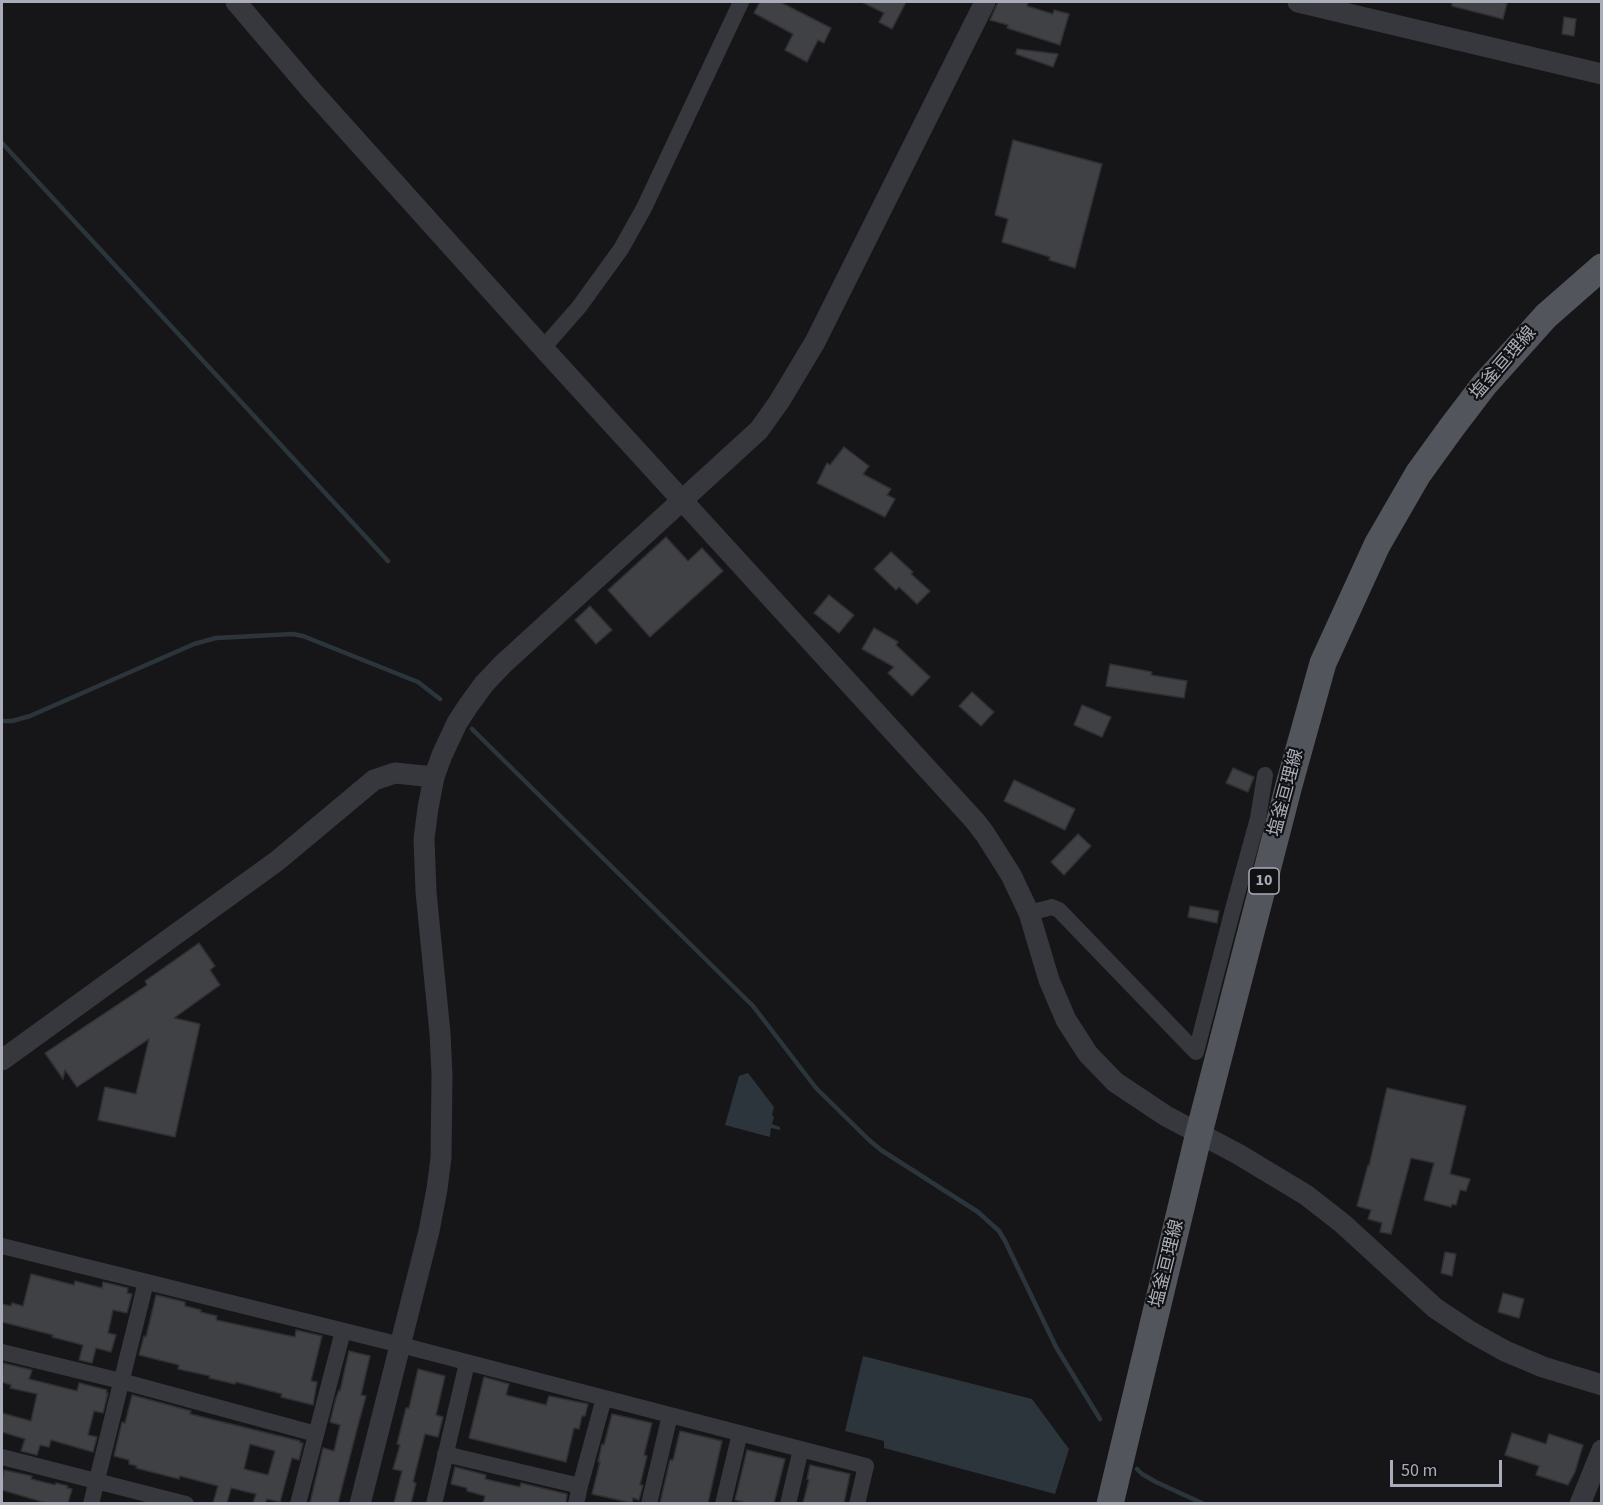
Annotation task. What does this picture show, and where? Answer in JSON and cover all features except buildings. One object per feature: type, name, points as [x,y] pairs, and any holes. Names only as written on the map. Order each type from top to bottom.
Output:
[{"type":"main road","name":"塩釜亘理線","points":[[1110,1503],[1199,1133],[1323,663],[1377,545],[1418,474],[1484,385],[1546,316],[1602,267]]},
{"type":"street","points":[[236,2],[319,99],[543,348],[975,821],[1011,875],[1029,913],[1049,981],[1066,1020],[1089,1054],[1115,1082],[1144,1102],[1306,1195],[1342,1223],[1435,1308],[1471,1332],[1505,1351],[1543,1367],[1602,1385]]},
{"type":"street","points":[[543,348],[579,307],[621,249],[644,208],[741,2]]},
{"type":"street","points":[[360,1503],[429,1231],[441,1158],[440,1033],[426,891],[424,839],[434,777],[442,755],[457,723],[484,684],[759,430],[814,342],[985,2]]},
{"type":"street","points":[[1298,2],[1602,74]]},
{"type":"street","points":[[2,1060],[277,861],[374,780],[395,773],[434,777]]},
{"type":"street","points":[[1029,913],[1053,907],[1059,910],[1196,1052],[1258,819],[1265,775]]},
{"type":"street","points":[[2,1246],[400,1345],[866,1466],[857,1503]]},
{"type":"street","points":[[91,1503],[146,1282]]},
{"type":"street","points":[[298,1503],[343,1331]]},
{"type":"street","points":[[2,1352],[121,1381],[316,1434]]},
{"type":"street","points":[[434,1503],[467,1363]]},
{"type":"street","points":[[576,1503],[604,1398]]},
{"type":"street","points":[[649,1503],[670,1415]]},
{"type":"street","points":[[723,1503],[740,1433]]},
{"type":"street","points":[[788,1503],[801,1449]]},
{"type":"street","points":[[1580,1503],[1602,1450]]},
{"type":"street","points":[[445,1454],[580,1486]]},
{"type":"street","points":[[2,1457],[186,1503]]},
{"type":"shaded area","points":[[748,1073],[774,1107],[772,1124],[780,1127],[780,1130],[771,1128],[770,1137],[725,1125],[739,1076]]},
{"type":"shaded area","points":[[863,1356],[1032,1399],[1069,1449],[1055,1494],[884,1448],[884,1441],[845,1431]]},
{"type":"waterway","points":[[2,143],[388,561]]},
{"type":"waterway","points":[[2,721],[30,716],[194,644],[216,638],[293,634],[418,682],[440,699]]},
{"type":"waterway","points":[[472,729],[753,1006],[816,1088],[869,1140],[978,1212],[999,1231],[1056,1347],[1100,1419]]},
{"type":"waterway","points":[[1137,1469],[1156,1482],[1204,1504]]}]
